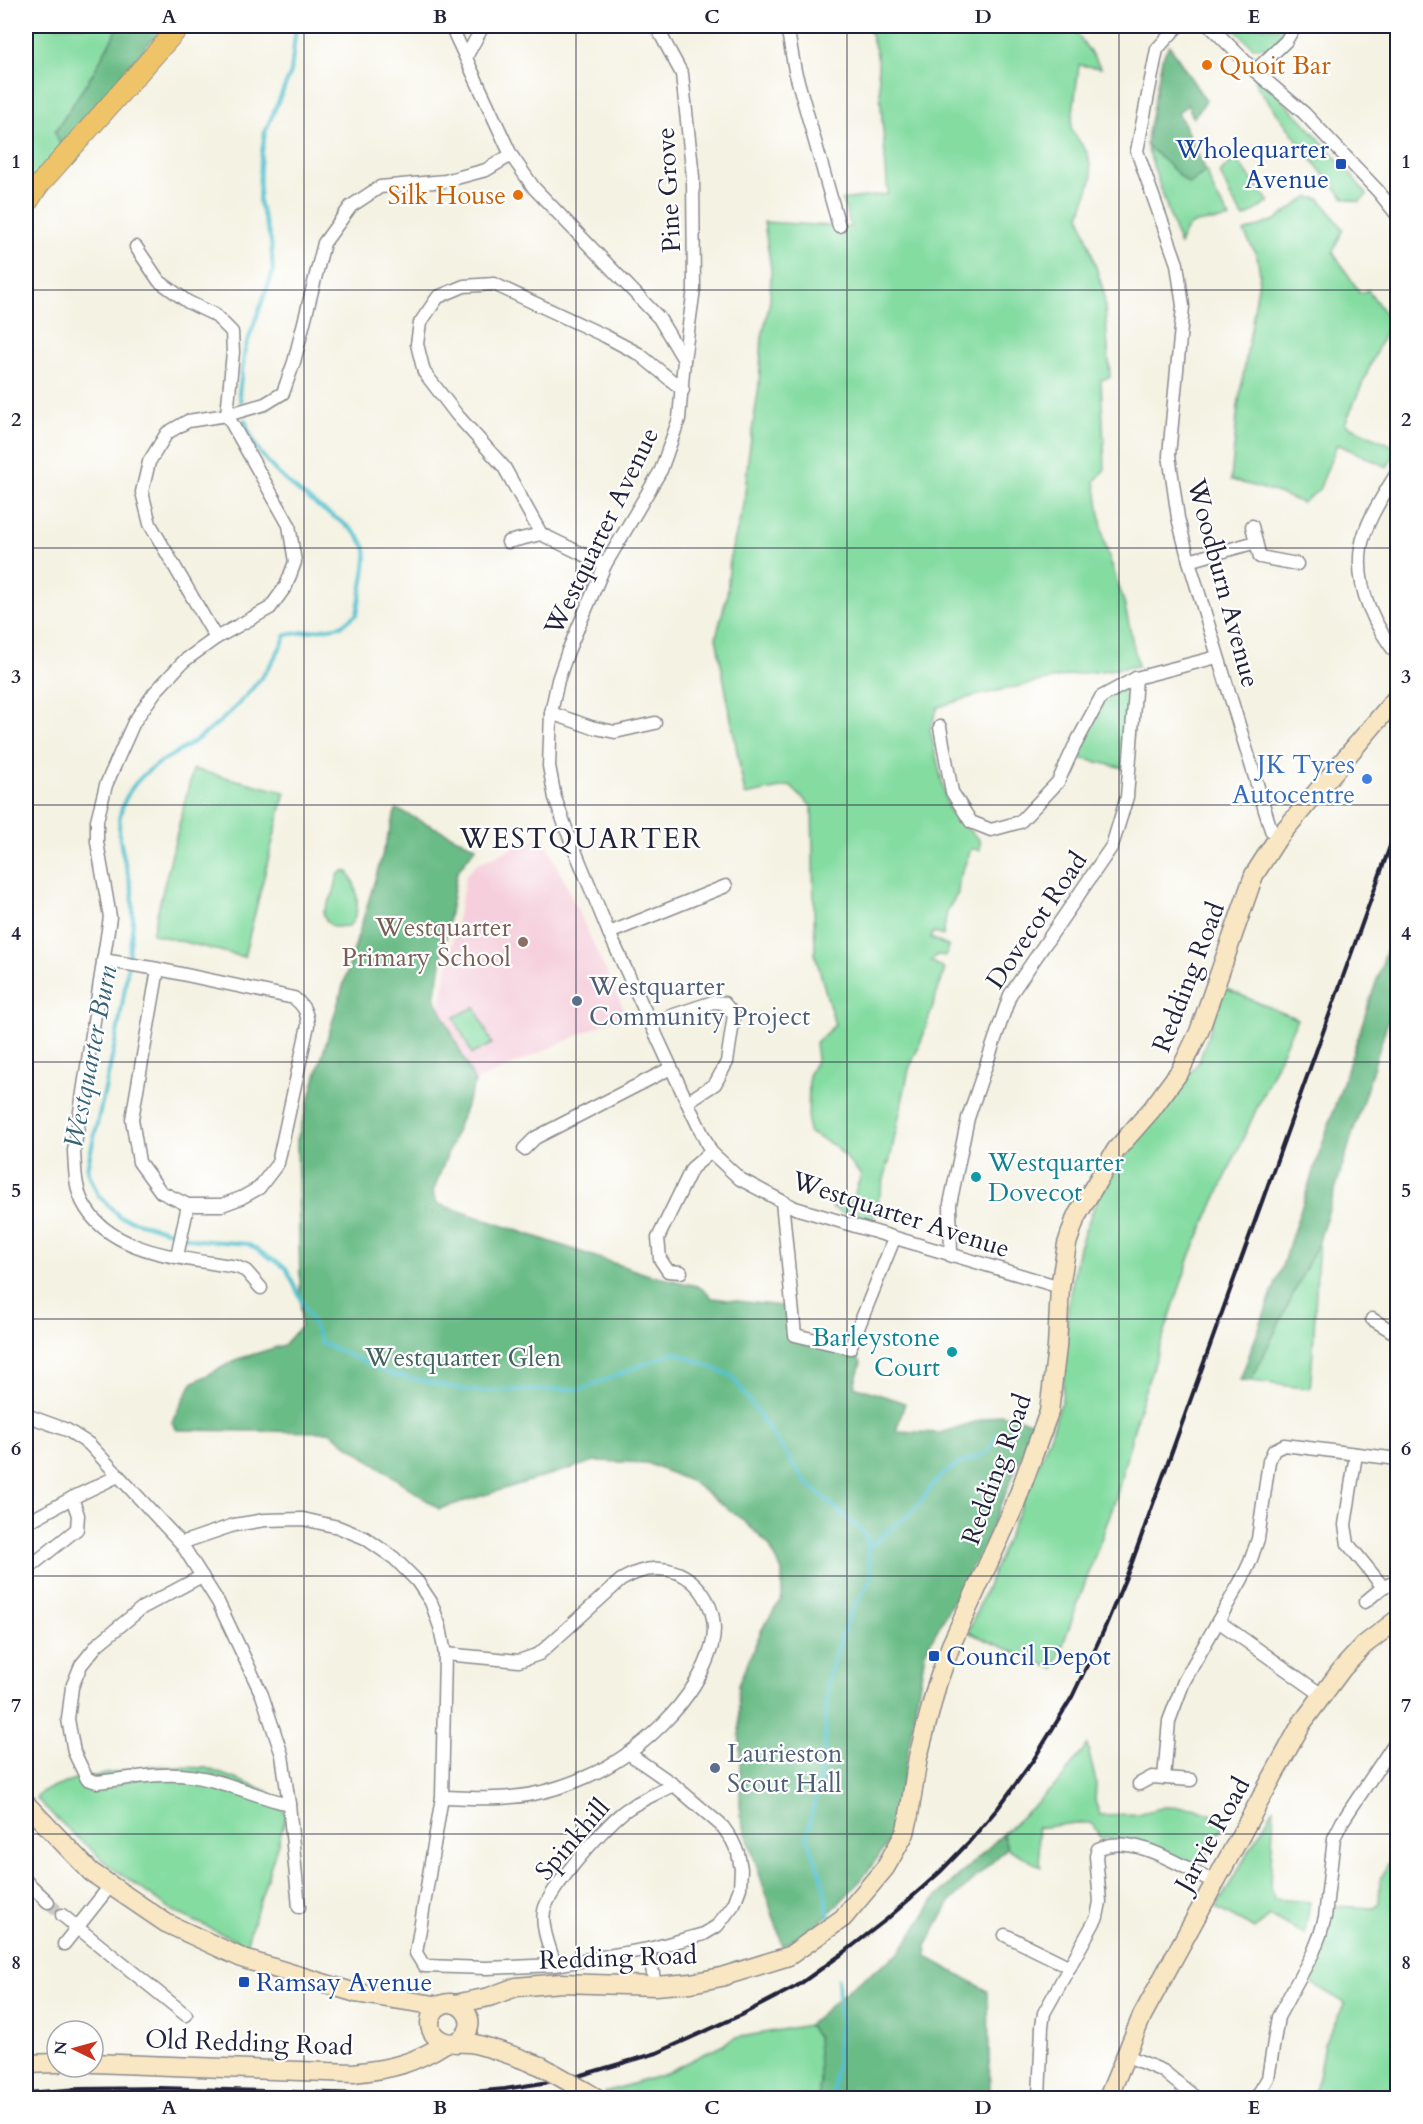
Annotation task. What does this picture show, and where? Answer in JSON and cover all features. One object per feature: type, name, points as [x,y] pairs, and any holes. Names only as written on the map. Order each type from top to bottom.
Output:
[{"type":"main road","points":[[26,205],[38,186],[180,26]]},
{"type":"main road","name":"Redding Road","points":[[26,1804],[91,1872],[166,1923],[244,1959],[356,1993],[395,2000],[447,2005],[489,1997],[516,1987],[561,1983],[655,1986],[691,1983],[721,1977],[789,1956],[843,1918],[885,1868],[906,1827],[926,1721],[944,1665],[1014,1507],[1049,1412],[1057,1347],[1060,1287],[1067,1244],[1076,1217],[1116,1150],[1152,1109],[1180,1071],[1199,1032],[1254,875],[1277,838],[1398,696]]},
{"type":"main road","name":"Jarvie Road","points":[[1107,2098],[1142,2016],[1302,1723],[1364,1645],[1398,1619]]},
{"type":"main road","name":"Redding Road","points":[[470,2022],[489,1997]]},
{"type":"main road","name":"Redding Road","points":[[395,2000],[431,2026]]},
{"type":"main road","points":[[484,2046],[465,2010],[447,2005],[432,2014],[431,2026],[437,2038],[484,2046],[542,2066],[591,2095]]},
{"type":"main road","points":[[452,2042],[466,2034],[470,2022]]},
{"type":"main road","points":[[403,2064],[431,2026]]},
{"type":"main road","name":"Old Redding Road","points":[[105,2063],[352,2073],[388,2069],[423,2057],[452,2042]]},
{"type":"main road","points":[[26,2064],[45,2063]]},
{"type":"street","points":[[452,26],[511,155],[534,188],[658,318],[684,360]]},
{"type":"street","points":[[466,57],[483,26]]},
{"type":"street","name":"Pine Grove","points":[[656,26],[682,74],[693,177],[694,290],[684,360]]},
{"type":"street","points":[[788,26],[795,71],[839,226]]},
{"type":"street","name":"Woodburn Avenue","points":[[1178,26],[1157,49],[1137,151],[1177,264],[1183,306],[1169,455],[1178,518],[1189,561],[1271,830],[1277,838]]},
{"type":"street","points":[[1210,26],[1304,113],[1355,166],[1398,216]]},
{"type":"street","points":[[1256,71],[1286,41],[1295,26]]},
{"type":"street","points":[[216,638],[150,524],[142,492],[149,462],[167,433],[188,421],[227,415],[265,404],[283,393],[294,362],[324,243],[351,206],[380,188],[445,181],[486,170],[511,155]]},
{"type":"street","points":[[136,247],[159,280],[188,302],[215,315],[232,332],[233,352],[227,415],[289,525],[295,562],[286,586],[270,608],[216,638],[184,661],[155,692],[134,722],[106,785],[97,820],[97,842],[110,917],[75,1151],[76,1182],[82,1202],[99,1225],[113,1236],[132,1245],[237,1267],[246,1271],[261,1288]]},
{"type":"street","points":[[605,565],[541,534],[504,467],[457,415],[424,372],[417,344],[420,323],[438,297],[464,286],[494,284],[639,354],[683,390]]},
{"type":"street","name":"Westquarter Avenue","points":[[684,360],[679,419],[661,470],[605,565],[568,651],[558,680],[551,713],[549,766],[555,798],[609,933],[711,1152],[740,1179],[795,1208],[1060,1287]]},
{"type":"street","points":[[1398,471],[1372,514],[1361,548],[1361,588],[1370,611],[1398,656]]},
{"type":"street","points":[[1252,526],[1260,557],[1297,564]]},
{"type":"street","points":[[508,542],[541,534]]},
{"type":"street","points":[[1189,561],[1256,542]]},
{"type":"street","points":[[940,727],[952,792],[971,822],[991,830],[1020,822],[1058,782],[1101,698],[1136,678],[1217,657]]},
{"type":"street","name":"Dovecot Road","points":[[951,1256],[950,1204],[968,1118],[1010,994],[1113,846],[1127,797],[1136,678]]},
{"type":"street","points":[[551,713],[591,727],[615,732],[655,723]]},
{"type":"street","points":[[609,933],[726,886]]},
{"type":"street","points":[[103,960],[158,969],[294,998],[303,1005],[308,1014],[308,1025],[278,1163],[259,1188],[242,1198],[222,1205],[188,1205],[161,1192],[139,1162],[132,1119],[158,969]]},
{"type":"street","points":[[650,1023],[713,1002],[724,1003],[734,1015],[727,1062],[716,1083],[687,1102]]},
{"type":"street","points":[[524,1149],[535,1138],[671,1068]]},
{"type":"street","points":[[681,1272],[668,1271],[660,1260],[658,1238],[692,1168],[711,1152]]},
{"type":"street","points":[[782,1201],[795,1335],[850,1348],[894,1239]]},
{"type":"street","points":[[177,1256],[188,1205]]},
{"type":"street","points":[[1372,1319],[1398,1335]]},
{"type":"street","points":[[26,1415],[45,1421],[88,1444],[181,1543],[218,1602],[262,1695],[282,1755],[299,1907]]},
{"type":"street","points":[[1164,1778],[1169,1721],[1184,1681],[1250,1562],[1255,1547],[1269,1461],[1274,1450],[1284,1444],[1398,1459]]},
{"type":"street","points":[[1356,1454],[1345,1525],[1348,1544],[1383,1587]]},
{"type":"street","points":[[26,1523],[118,1476]]},
{"type":"street","points":[[26,1570],[77,1529],[78,1515],[72,1498]]},
{"type":"street","points":[[181,1543],[234,1525],[266,1520],[303,1519],[365,1538],[394,1558],[417,1581],[431,1602],[440,1628],[445,1654],[442,1797],[416,1953],[424,1966],[487,1968],[555,1965],[649,1949],[704,1934],[717,1926],[727,1914],[740,1888],[741,1869],[732,1840],[723,1827],[674,1785],[628,1753]]},
{"type":"street","points":[[442,1797],[510,1797],[538,1792],[586,1777],[628,1753],[651,1735],[694,1684],[712,1645],[714,1629],[712,1611],[707,1597],[686,1577],[662,1569],[636,1572],[621,1580],[547,1649],[528,1659],[519,1661],[445,1654]]},
{"type":"street","points":[[202,1576],[142,1608],[98,1644],[81,1665],[72,1687],[68,1719],[74,1752],[87,1779],[97,1782],[167,1774],[192,1776],[289,1804]]},
{"type":"street","points":[[1365,1602],[1383,1587],[1398,1581]]},
{"type":"street","points":[[1218,1621],[1322,1695]]},
{"type":"street","points":[[1256,2098],[1268,2078],[1278,2017],[1320,1935],[1325,1917],[1334,1838],[1342,1822],[1398,1738]]},
{"type":"street","points":[[1139,1784],[1152,1777],[1191,1780]]},
{"type":"street","name":"Spinkhill","points":[[555,1965],[543,1920],[544,1908],[551,1894],[599,1833],[627,1809],[674,1785]]},
{"type":"street","points":[[1039,2098],[1041,2026],[1044,2013],[1097,1917],[1100,1902],[1096,1856],[1098,1849],[1107,1845],[1139,1846],[1214,1882]]},
{"type":"street","points":[[26,1881],[48,1902]]},
{"type":"street","points":[[64,1944],[110,1886]]},
{"type":"street","points":[[62,1915],[186,2015]]},
{"type":"street","points":[[1005,1935],[1070,1967]]},
{"type":"street","points":[[649,1949],[655,1986]]},
{"type":"street","points":[[1125,2055],[1163,2071],[1196,2098]]},
{"type":"shaded area","name":"Westquarter Primary School","points":[[543,835],[626,1014],[475,1082],[439,1010],[466,875],[476,864]]},
{"type":"green space","points":[[26,26],[119,26],[92,75],[55,132],[61,146],[26,191],[26,84],[30,41]]},
{"type":"green space","points":[[119,26],[164,26],[61,146],[55,132],[92,75]]},
{"type":"green space","points":[[868,26],[1072,26],[1101,68],[1079,65],[1071,129],[1088,154],[1092,177],[1080,216],[1104,293],[1110,377],[1101,380],[1105,469],[1095,481],[1104,541],[1124,602],[1138,666],[1071,675],[974,696],[938,707],[930,729],[948,808],[980,840],[980,850],[971,849],[959,880],[958,893],[947,911],[943,936],[933,932],[931,938],[949,947],[946,956],[937,955],[931,961],[945,969],[922,1039],[909,1069],[889,1164],[886,1163],[888,1165],[872,1223],[856,1215],[861,1205],[852,1201],[848,1211],[851,1213],[850,1216],[832,1208],[854,1195],[861,1175],[835,1146],[808,1132],[809,1074],[817,1059],[815,1043],[835,1025],[815,954],[812,807],[790,786],[745,795],[716,637],[727,596],[730,557],[744,504],[759,385],[762,337],[770,301],[771,269],[764,222],[851,227],[842,200],[888,194],[877,54]]},
{"type":"green space","points":[[1231,26],[1286,28],[1271,48],[1253,47]]},
{"type":"green space","points":[[1169,45],[1206,101],[1193,118],[1188,105],[1178,112],[1206,171],[1189,184],[1146,144],[1162,59]]},
{"type":"green space","points":[[1254,73],[1301,119],[1349,172],[1367,195],[1359,202],[1344,198],[1322,173],[1256,85]]},
{"type":"green space","points":[[1146,144],[1189,184],[1206,171],[1215,194],[1230,218],[1191,225],[1182,236],[1180,246]]},
{"type":"green space","points":[[1235,158],[1269,202],[1244,218],[1231,198],[1220,173]]},
{"type":"green space","points":[[1308,197],[1320,199],[1343,229],[1333,252],[1360,293],[1368,290],[1390,320],[1345,424],[1398,448],[1387,467],[1337,444],[1319,490],[1302,503],[1275,492],[1231,480],[1238,406],[1260,274],[1257,256],[1244,232],[1275,220]]},
{"type":"green space","points":[[1136,678],[1129,769],[1070,756],[1101,697]]},
{"type":"green space","points":[[193,769],[285,792],[244,957],[152,934]]},
{"type":"green space","name":"Westquarter Glen","points":[[396,809],[476,847],[457,872],[435,998],[475,1082],[433,1192],[436,1203],[649,1275],[697,1286],[712,1298],[789,1307],[792,1336],[854,1352],[861,1363],[854,1386],[905,1403],[896,1431],[940,1433],[1000,1414],[1035,1423],[982,1549],[925,1652],[897,1816],[888,1843],[862,1879],[817,1926],[783,1946],[740,1815],[738,1685],[762,1629],[782,1598],[782,1571],[769,1545],[744,1521],[692,1482],[647,1463],[595,1461],[439,1509],[329,1432],[177,1430],[172,1422],[192,1383],[238,1359],[284,1345],[301,1326],[297,1140]]},
{"type":"green space","points":[[343,871],[348,872],[354,885],[357,899],[356,914],[349,926],[334,927],[326,921],[323,913],[334,892],[338,875]]},
{"type":"green space","points":[[1397,919],[1397,992],[1319,1241],[1251,1381],[1240,1380],[1282,1266]]},
{"type":"green space","points":[[1224,988],[1297,1019],[1191,1254],[1141,1402],[1116,1498],[1054,1669],[968,1632],[1051,1434],[1062,1399],[1068,1305],[1079,1247],[1098,1196],[1134,1143],[1199,1062]]},
{"type":"green space","points":[[475,1007],[492,1044],[472,1054],[454,1017]]},
{"type":"green space","points":[[1319,1241],[1310,1389],[1251,1381]]},
{"type":"green space","points":[[1087,1745],[1096,1782],[1095,1801],[1100,1815],[1138,1814],[1165,1807],[1193,1808],[1227,1820],[1198,1869],[1145,1842],[1100,1838],[1092,1823],[1037,1828],[1041,1867],[1007,1848],[1003,1834],[1063,1778]]},
{"type":"green space","points":[[150,1766],[206,1768],[269,1792],[287,1814],[246,1945],[171,1910],[107,1864],[36,1798],[43,1791],[78,1779]]},
{"type":"green space","points":[[1274,1808],[1270,1884],[1274,1899],[1310,1902],[1305,1934],[1270,1916],[1255,1929],[1216,1908]]},
{"type":"green space","points":[[1003,1834],[1007,1848],[950,1902],[926,1946],[927,1957],[988,1991],[990,2098],[818,2098],[820,2083],[817,2037],[808,2025],[849,1989],[900,1952],[936,1897]]},
{"type":"green space","points":[[1397,1843],[1397,2098],[1314,2098],[1324,2044],[1345,2003],[1308,1981],[1324,1945],[1334,1906],[1375,1908],[1379,1904],[1380,1881]]},
{"type":"green space","points":[[808,2025],[817,2037],[820,2083],[818,2098],[614,2098],[605,2092],[662,2075],[735,2038]]},
{"type":"waterway","name":"Westquarter Burn","points":[[241,401],[239,393],[245,349],[273,272],[271,241],[259,201],[260,165],[265,132],[291,72],[296,26]]},
{"type":"waterway","name":"Westquarter Burn","points":[[245,420],[257,447],[276,471],[298,491],[348,526],[363,543],[366,550],[366,562],[357,614],[341,626],[286,635],[270,665],[248,694],[208,731],[148,771],[132,787],[126,798],[121,809],[119,832],[132,891],[133,927],[117,1035],[87,1169],[98,1195],[120,1217],[197,1240],[248,1244],[286,1268],[322,1343],[391,1374],[470,1391],[582,1389],[675,1352],[732,1376],[805,1481],[866,1535],[872,1578],[850,1614],[828,1676],[824,1758],[807,1836],[822,1877],[830,1921]]},
{"type":"waterway","points":[[868,1549],[911,1513],[942,1475],[960,1464],[986,1454],[998,1434]]},
{"type":"waterway","name":"Westquarter Burn","points":[[833,2098],[840,2023],[838,1979]]},
{"type":"tunnel","points":[[48,1902],[62,1915]]},
{"type":"railway","points":[[26,2093],[79,2089],[160,2088],[398,2095],[450,2094],[505,2089],[568,2079],[657,2053],[741,2015],[797,1986],[887,1919],[940,1872],[998,1808],[1034,1759],[1072,1697],[1103,1632],[1131,1565],[1398,824]]},
{"type":"place","name":"Quoit Bar","points":[[1207,65]]},
{"type":"place","name":"Wholequarter Avenue","points":[[1341,164]]},
{"type":"place","name":"Silk House","points":[[518,195]]},
{"type":"place","name":"JK Tyres Autocentre","points":[[1367,779]]},
{"type":"place","name":"Westquarter Primary School","points":[[523,942]]},
{"type":"place","name":"Westquarter Community Project","points":[[577,1001]]},
{"type":"place","name":"Westquarter Dovecot","points":[[976,1177]]},
{"type":"place","name":"Barleystone Court","points":[[952,1352]]},
{"type":"place","name":"Council Depot","points":[[934,1656]]},
{"type":"place","name":"Laurieston Scout Hall","points":[[715,1768]]},
{"type":"place","name":"Ramsay Avenue","points":[[244,1982]]},
{"type":"district","name":"WESTQUARTER","points":[[581,838]]}]
